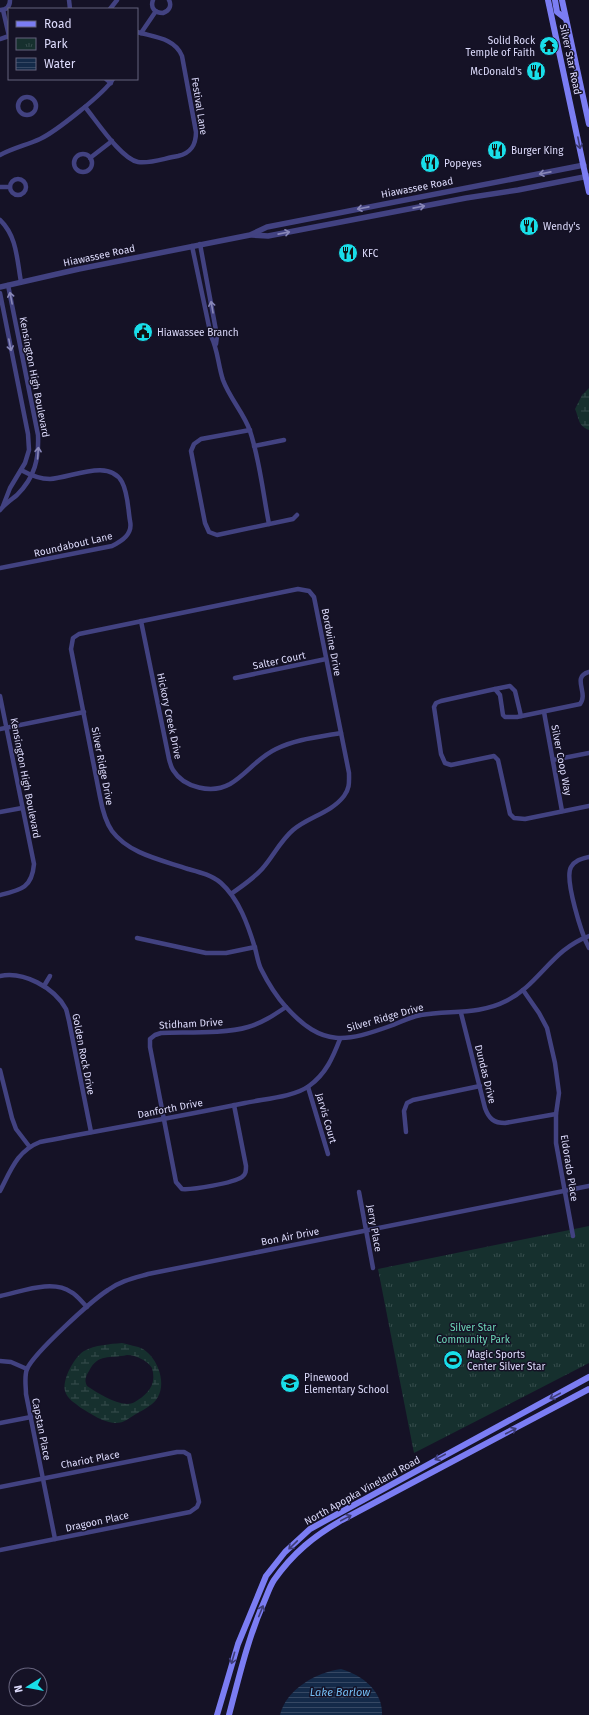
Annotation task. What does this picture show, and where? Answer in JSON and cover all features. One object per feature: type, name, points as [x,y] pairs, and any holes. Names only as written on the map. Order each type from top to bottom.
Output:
[{"type":"main road","name":"Silver Star Road","points":[[548,0],[586,165],[589,192]]},
{"type":"main road","points":[[555,0],[557,12],[566,19]]},
{"type":"main road","name":"Silver Star Road","points":[[562,0],[589,124]]},
{"type":"main road","name":"North Apopka Vineland Road","points":[[217,1715],[238,1644],[266,1576],[285,1552],[310,1529],[589,1377]]},
{"type":"main road","name":"North Apopka Vineland Road","points":[[229,1715],[248,1647],[260,1612],[273,1581],[293,1556],[317,1535],[342,1520],[589,1389]]},
{"type":"street","points":[[8,32],[2,10],[9,6],[10,0]]},
{"type":"street","points":[[111,8],[117,0]]},
{"type":"street","points":[[153,0],[152,6],[156,12],[163,13],[166,12],[170,6],[169,0]]},
{"type":"street","points":[[139,33],[156,12]]},
{"type":"street","name":"Festival Lane","points":[[85,106],[112,141],[130,159],[136,162],[144,162],[182,155],[194,146],[196,141],[196,132],[179,49],[172,42],[139,33]]},
{"type":"street","points":[[0,155],[41,139],[85,106],[112,81]]},
{"type":"street","points":[[23,98],[30,98],[35,103],[35,110],[30,114],[24,115],[19,110],[19,103],[23,98]]},
{"type":"street","points":[[90,158],[112,141]]},
{"type":"street","points":[[84,154],[90,158],[92,165],[88,170],[81,172],[75,168],[74,162],[78,156],[84,154]]},
{"type":"street","name":"Hiawassee Road","points":[[250,235],[267,227],[586,165]]},
{"type":"street","name":"Hiawassee Road","points":[[0,287],[200,244],[250,235],[268,236],[587,176]]},
{"type":"street","points":[[0,187],[10,187]]},
{"type":"street","points":[[0,220],[7,226],[14,240],[22,282]]},
{"type":"street","points":[[200,244],[217,336],[216,346]]},
{"type":"street","points":[[192,246],[211,336],[216,346],[223,379],[233,401],[250,430],[269,524]]},
{"type":"street","name":"Kensington High Boulevard","points":[[1,507],[17,494],[31,476],[37,462],[38,435],[8,285]]},
{"type":"street","name":"Kensington High Boulevard","points":[[0,293],[28,434],[29,450],[26,464],[10,488],[1,507]]},
{"type":"street","points":[[250,430],[201,439],[194,444],[192,451],[205,523],[209,532],[217,535],[293,519],[298,515]]},
{"type":"street","points":[[254,446],[284,440]]},
{"type":"street","name":"Roundabout Lane","points":[[0,568],[112,546],[121,542],[128,534],[131,526],[123,484],[117,475],[100,470],[51,479],[31,476],[21,470]]},
{"type":"street","name":"Bordwine Drive","points":[[71,649],[73,638],[79,634],[298,589],[309,591],[314,597],[350,773],[350,787],[335,805],[293,830],[263,868],[249,881],[231,894]]},
{"type":"street","name":"Hickory Creek Drive","points":[[141,621],[168,759],[174,771],[183,780],[195,787],[208,789],[220,788],[230,784],[256,761],[275,749],[294,741],[341,732]]},
{"type":"street","name":"Silver Ridge Drive","points":[[71,649],[101,803],[104,814],[112,830],[132,849],[148,856],[207,874],[220,882],[231,894],[244,918],[261,968],[273,990],[286,1007],[312,1030],[327,1037],[340,1039],[357,1037],[418,1016],[438,1012],[461,1013],[488,1008],[506,1001],[523,990],[555,956],[586,937]]},
{"type":"street","name":"Salter Court","points":[[235,678],[326,659]]},
{"type":"street","points":[[495,689],[500,695],[503,715],[505,717],[544,712],[580,704],[583,698],[580,678],[582,674],[589,672]]},
{"type":"street","points":[[521,716],[515,691],[510,686],[436,703],[434,707],[443,760],[446,764],[451,765],[494,756],[498,760],[510,814],[514,818],[525,818],[589,806]]},
{"type":"street","name":"Kensington High Boulevard","points":[[0,696],[34,864],[30,883],[23,889],[0,895]]},
{"type":"street","points":[[0,729],[84,712]]},
{"type":"street","name":"Silver Coop Way","points":[[544,712],[562,811]]},
{"type":"street","points":[[553,760],[589,753]]},
{"type":"street","points":[[0,812],[22,808]]},
{"type":"street","points":[[589,857],[576,860],[570,868],[569,879],[589,948]]},
{"type":"street","points":[[137,938],[206,953],[226,953],[254,947]]},
{"type":"street","name":"Golden Rock Drive","points":[[0,976],[16,975],[44,986],[66,1009],[91,1132]]},
{"type":"street","points":[[44,986],[50,976]]},
{"type":"street","name":"Eldorado Place","points":[[523,990],[540,1013],[547,1028],[555,1063],[559,1093],[556,1114],[556,1143],[573,1236]]},
{"type":"street","name":"Stidham Drive","points":[[164,1118],[150,1047],[150,1040],[155,1034],[235,1030],[263,1022],[286,1007]]},
{"type":"street","name":"Dundas Drive","points":[[461,1013],[488,1117],[497,1123],[505,1124],[556,1114]]},
{"type":"street","name":"Danforth Drive","points":[[29,1146],[40,1142],[234,1105],[285,1094],[308,1087],[320,1077],[331,1063],[340,1039]]},
{"type":"street","points":[[0,1070],[16,1129],[29,1146],[19,1157],[0,1191]]},
{"type":"street","points":[[406,1132],[404,1111],[407,1103],[413,1100],[480,1086]]},
{"type":"street","name":"Jarvis Court","points":[[308,1087],[328,1154]]},
{"type":"street","points":[[164,1118],[176,1182],[182,1189],[190,1190],[235,1180],[242,1177],[246,1173],[246,1166],[234,1105]]},
{"type":"street","name":"Bon Air Drive","points":[[27,1369],[44,1348],[87,1307],[108,1290],[123,1281],[148,1274],[589,1186]]},
{"type":"street","name":"Jerry Place","points":[[359,1192],[373,1268]]},
{"type":"street","points":[[0,1296],[46,1286],[58,1286],[71,1292],[87,1307]]},
{"type":"street","points":[[0,1361],[11,1362],[27,1369]]},
{"type":"street","name":"Capstan Place","points":[[27,1369],[25,1378],[26,1394],[55,1539]]},
{"type":"street","points":[[0,1423],[31,1417]]},
{"type":"street","points":[[489,1431],[493,1440]]},
{"type":"street","name":"Chariot Place","points":[[0,1487],[184,1452],[189,1455],[199,1502],[197,1507]]},
{"type":"street","name":"Dragoon Place","points":[[0,1550],[190,1512],[197,1507]]},
{"type":"green space","points":[[589,388],[589,430],[579,421],[575,409],[582,395]]},
{"type":"green space","name":"Silver Star Community Park","points":[[589,1226],[589,1363],[414,1453],[378,1269]]},
{"type":"green space","points":[[122,1343],[138,1347],[148,1353],[157,1365],[160,1372],[161,1387],[160,1394],[156,1400],[147,1408],[120,1423],[114,1423],[93,1415],[72,1401],[65,1391],[65,1381],[76,1358],[84,1351],[93,1347]],"holes":[[[130,1355],[145,1361],[152,1368],[152,1385],[148,1392],[141,1398],[127,1404],[116,1402],[87,1386],[86,1376],[96,1361],[105,1358]]]},
{"type":"water","name":"Lake Barlow","points":[[341,1669],[356,1675],[370,1685],[379,1699],[382,1715],[280,1715],[283,1706],[289,1697],[304,1683],[322,1674]]},
{"type":"place","name":"Solid Rock Temple of Faith","points":[[549,46]]},
{"type":"place","name":"McDonald's","points":[[536,71]]},
{"type":"place","name":"Burger King","points":[[497,150]]},
{"type":"place","name":"Popeyes","points":[[430,163]]},
{"type":"place","name":"Wendy's","points":[[529,226]]},
{"type":"place","name":"KFC","points":[[348,253]]},
{"type":"place","name":"Hiawassee Branch","points":[[143,332]]},
{"type":"place","name":"Magic Sports Center Silver Star","points":[[453,1360]]},
{"type":"place","name":"Pinewood Elementary School","points":[[290,1383]]}]
